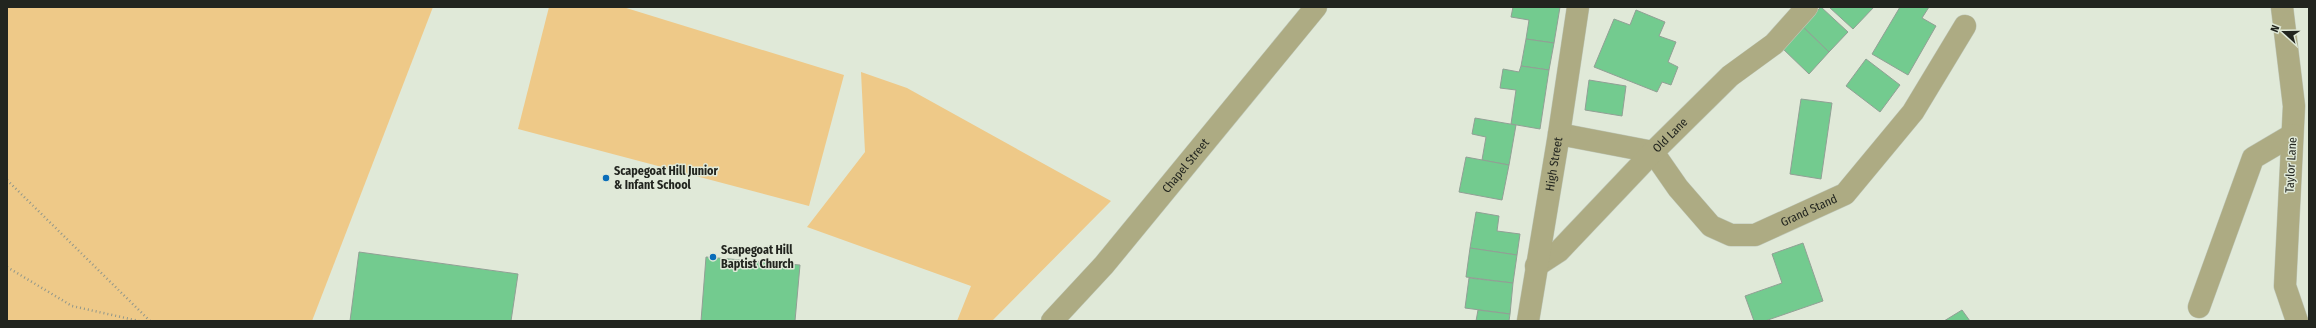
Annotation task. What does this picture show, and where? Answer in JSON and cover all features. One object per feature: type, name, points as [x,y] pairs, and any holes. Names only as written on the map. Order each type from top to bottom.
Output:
[{"type":"street","name":"Chapel Street","points":[[1052,321],[1104,265],[1316,7]]},
{"type":"street","name":"High Street","points":[[1528,321],[1559,134],[1578,7]]},
{"type":"street","name":"Old Lane","points":[[1536,266],[1559,251],[1653,152],[1730,76],[1774,44],[1807,7]]},
{"type":"street","name":"Taylor Lane","points":[[2282,7],[2294,106],[2285,286],[2297,321]]},
{"type":"street","name":"Grand Stand","points":[[1653,152],[1678,188],[1711,226],[1731,235],[1755,235],[1845,194],[1913,112],[1965,26]]},
{"type":"street","points":[[1559,134],[1653,152]]},
{"type":"street","points":[[2199,307],[2253,158],[2292,135]]},
{"type":"path","points":[[7,180],[150,321]]},
{"type":"path","points":[[7,266],[72,306],[139,321]]},
{"type":"shaded area","points":[[7,7],[433,7],[312,321],[7,321]]},
{"type":"shaded area","points":[[549,7],[623,7],[844,75],[809,206],[518,129]]},
{"type":"shaded area","points":[[861,72],[907,88],[1111,201],[992,321],[957,321],[971,286],[807,227],[865,152]]},
{"type":"building","points":[[1513,7],[1560,7],[1554,43],[1526,39],[1529,20],[1511,17]]},
{"type":"building","points":[[1821,7],[1848,32],[1829,52],[1802,26]]},
{"type":"building","points":[[1829,7],[1874,7],[1853,29]]},
{"type":"building","points":[[1900,7],[1929,7],[1922,18],[1936,26],[1908,75],[1872,54]]},
{"type":"building","points":[[1636,10],[1665,22],[1659,36],[1676,42],[1668,62],[1678,67],[1671,85],[1662,82],[1657,92],[1594,67],[1614,19],[1630,25]]},
{"type":"building","points":[[1802,26],[1829,52],[1809,74],[1781,47]]},
{"type":"building","points":[[1526,39],[1554,43],[1549,70],[1521,66]]},
{"type":"building","points":[[1866,59],[1900,85],[1880,112],[1846,86]]},
{"type":"building","points":[[1521,66],[1549,70],[1540,129],[1511,124],[1516,90],[1500,88],[1503,69],[1519,72]]},
{"type":"building","points":[[1589,80],[1626,86],[1622,116],[1585,110]]},
{"type":"building","points":[[1801,99],[1832,103],[1821,179],[1790,174]]},
{"type":"building","points":[[1475,118],[1516,125],[1509,165],[1482,160],[1486,137],[1472,134]]},
{"type":"building","points":[[1466,157],[1509,165],[1502,200],[1459,192]]},
{"type":"building","points":[[1476,212],[1499,216],[1497,231],[1520,234],[1517,255],[1470,248]]},
{"type":"building","points":[[1803,243],[1823,301],[1765,321],[1754,321],[1745,296],[1782,283],[1772,254]]},
{"type":"building","points":[[1470,248],[1517,255],[1513,283],[1466,277]]},
{"type":"building","points":[[359,252],[518,274],[511,321],[350,321]]},
{"type":"building","points":[[706,257],[800,265],[795,321],[701,321]]},
{"type":"building","points":[[1469,278],[1513,283],[1510,314],[1465,308]]},
{"type":"building","points":[[1478,310],[1510,314],[1509,321],[1476,321]]},
{"type":"building","points":[[1962,310],[1970,321],[1944,321]]},
{"type":"place","name":"Scapegoat Hill Junior & Infant School","points":[[606,178]]},
{"type":"place","name":"Scapegoat Hill Baptist Church","points":[[713,257]]}]
